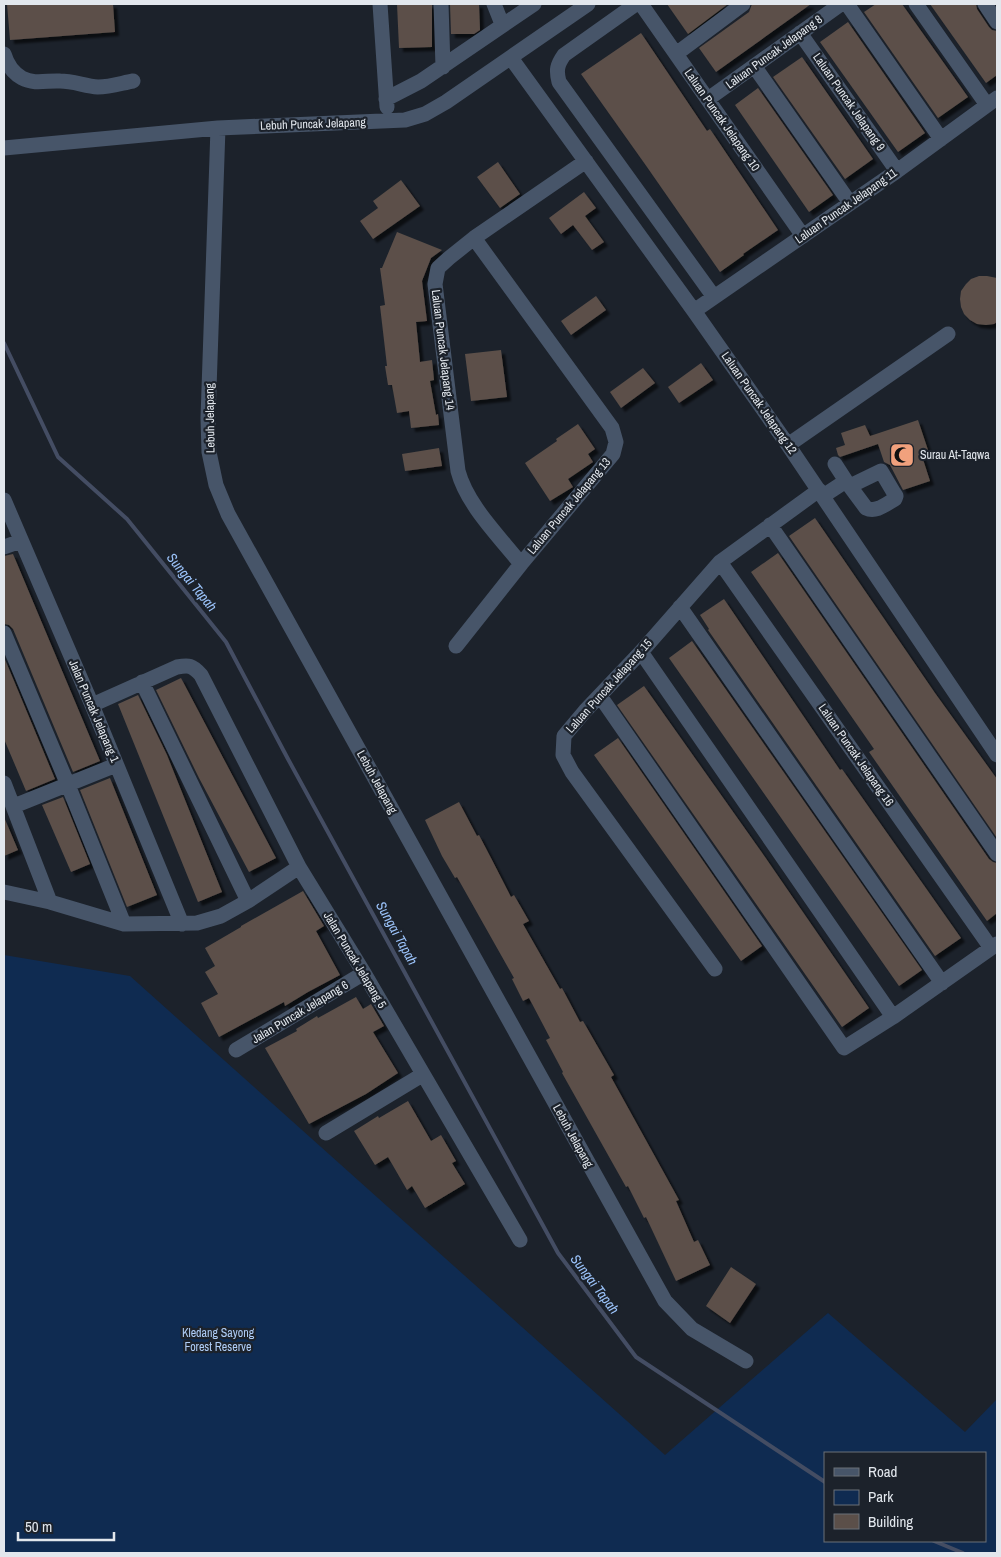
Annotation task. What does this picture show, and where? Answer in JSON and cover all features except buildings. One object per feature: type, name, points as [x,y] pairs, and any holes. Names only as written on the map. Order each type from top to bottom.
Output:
[{"type":"street","points":[[380,4],[388,121]]},
{"type":"street","points":[[441,4],[443,67]]},
{"type":"street","points":[[494,4],[502,24]]},
{"type":"street","points":[[386,99],[443,67],[502,24],[534,4]]},
{"type":"street","name":"Lebuh Puncak Jelapang","points":[[4,148],[218,128],[405,120],[425,114],[446,102],[588,4]]},
{"type":"street","points":[[636,4],[564,55],[558,64],[556,72],[559,82],[714,297]]},
{"type":"street","name":"Laluan Puncak Jelapang 10","points":[[641,4],[803,236]]},
{"type":"street","points":[[676,54],[743,4]]},
{"type":"street","name":"Laluan Puncak Jelapang 8","points":[[708,100],[841,4]]},
{"type":"street","points":[[847,4],[941,139]]},
{"type":"street","points":[[916,4],[992,102]]},
{"type":"street","points":[[984,4],[997,22]]},
{"type":"street","name":"Laluan Puncak Jelapang 9","points":[[800,33],[897,170]]},
{"type":"street","points":[[4,54],[11,68],[22,78],[33,82],[58,80],[99,87],[132,81]]},
{"type":"street","name":"Laluan Puncak Jelapang 12","points":[[511,58],[694,311],[788,445],[997,755]]},
{"type":"street","points":[[754,66],[850,203]]},
{"type":"street","name":"Laluan Puncak Jelapang 11","points":[[694,311],[992,102]]},
{"type":"street","name":"Lebuh Jelapang","points":[[218,128],[208,418],[209,452],[216,485],[228,514],[665,1301],[692,1329],[746,1362]]},
{"type":"street","name":"Laluan Puncak Jelapang 14","points":[[521,564],[470,499],[458,471],[435,284],[438,268],[449,258],[474,238],[586,161]]},
{"type":"street","name":"Laluan Puncak Jelapang 13","points":[[456,646],[521,564],[613,454],[616,442],[612,428],[474,238]]},
{"type":"street","points":[[788,445],[948,334]]},
{"type":"street","points":[[835,464],[848,483]]},
{"type":"street","name":"Laluan Puncak Jelapang 15","points":[[715,969],[572,772],[563,755],[564,736],[720,562],[770,525],[821,493],[848,483],[878,467],[896,496],[895,499],[877,509],[869,510],[848,483]]},
{"type":"street","name":"Jalan Puncak Jelapang 1","points":[[4,500],[92,705],[182,924]]},
{"type":"street","points":[[770,525],[997,854]]},
{"type":"street","points":[[4,547],[21,541]]},
{"type":"street","name":"Laluan Puncak Jelapang 16","points":[[720,562],[994,946]]},
{"type":"street","points":[[680,607],[942,983]]},
{"type":"street","points":[[4,633],[124,924]]},
{"type":"street","points":[[641,652],[893,1017]]},
{"type":"street","name":"Jalan Puncak Jelapang 5","points":[[142,682],[176,667],[194,667],[201,675],[299,867],[364,973],[520,1240]]},
{"type":"street","points":[[92,705],[142,682],[248,901]]},
{"type":"street","points":[[600,696],[844,1048],[893,1017],[994,946]]},
{"type":"street","points":[[14,806],[116,766]]},
{"type":"street","points":[[4,783],[50,902]]},
{"type":"street","points":[[4,892],[50,902],[124,924],[197,923],[221,916],[248,901],[299,867]]},
{"type":"street","name":"Jalan Puncak Jelapang 6","points":[[236,1050],[364,973]]},
{"type":"street","points":[[326,1134],[422,1075]]},
{"type":"green space","name":"Kledang Sayong Forest Reserve","points":[[4,955],[130,976],[665,1455],[828,1313],[965,1432],[997,1399],[997,1553],[4,1553]]},
{"type":"waterway","name":"Sungai Tapah","points":[[4,343],[58,457],[127,519],[226,642],[558,1253],[636,1357],[824,1481]]},
{"type":"waterway","name":"Sungai Tapah","points":[[936,1542],[963,1553]]},
{"type":"place","name":"Surau At-Taqwa","points":[[902,455]]}]
